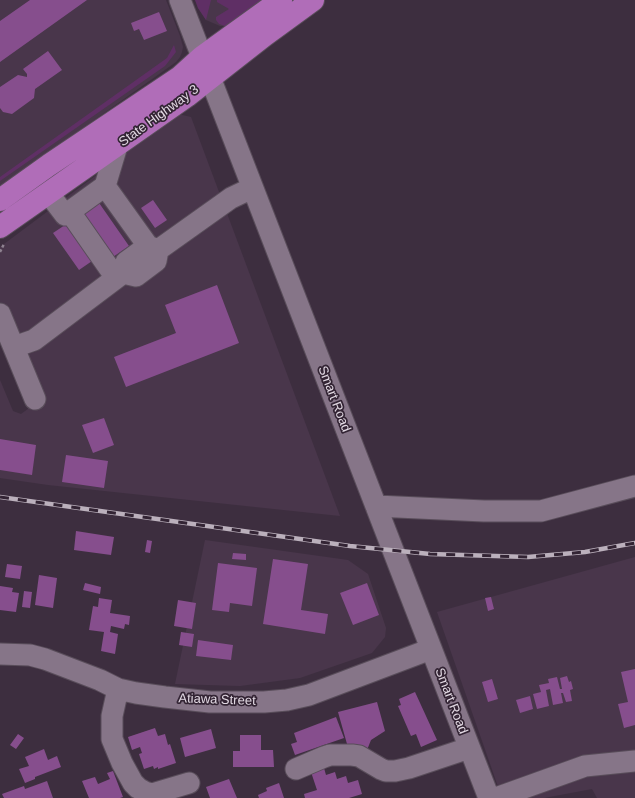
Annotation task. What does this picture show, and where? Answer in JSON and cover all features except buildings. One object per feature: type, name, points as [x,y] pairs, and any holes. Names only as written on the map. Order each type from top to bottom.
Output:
[{"type":"highway","name":"State Highway 3","points":[[0,200],[49,165],[180,77],[202,57],[282,0]]},
{"type":"highway","name":"State Highway 3","points":[[0,227],[211,79],[235,58],[313,0]]},
{"type":"street","name":"Smart Road","points":[[180,0],[489,798]]},
{"type":"street","points":[[49,194],[65,216],[105,186],[117,146]]},
{"type":"street","points":[[105,186],[153,248]]},
{"type":"street","points":[[14,347],[34,340],[120,276],[126,262],[153,248],[231,198],[252,188]]},
{"type":"street","points":[[70,212],[120,276]]},
{"type":"street","points":[[0,314],[35,399]]},
{"type":"street","points":[[376,506],[484,511],[542,510],[635,486]]},
{"type":"street","name":"Atiawa Street","points":[[0,654],[30,655],[45,659],[100,680],[118,689],[165,697],[210,702],[264,702],[309,696],[431,648]]},
{"type":"street","points":[[118,689],[112,716],[112,739],[122,763],[133,783],[138,788],[152,794],[189,783]]},
{"type":"street","points":[[296,769],[330,755],[352,755],[359,756],[380,769],[395,771],[469,748]]},
{"type":"street","points":[[496,798],[585,766],[635,761]]},
{"type":"shaded area","points":[[0,0],[166,0],[180,36],[183,47],[182,52],[176,62],[0,187]]},
{"type":"shaded area","points":[[195,0],[264,0],[225,26],[220,26],[206,20],[198,8]]},
{"type":"shaded area","points":[[195,0],[211,0],[206,20],[198,8]]},
{"type":"shaded area","points":[[217,0],[264,0],[232,24],[225,26],[219,24],[216,17],[229,9],[217,2]]},
{"type":"shaded area","points":[[174,45],[176,52],[165,66],[0,181],[0,177],[167,58]]},
{"type":"shaded area","points":[[178,114],[191,117],[340,516],[48,485],[0,478],[0,380],[13,411],[21,414],[32,406],[35,397],[0,302],[0,247]]},
{"type":"shaded area","points":[[205,540],[348,560],[368,574],[386,628],[385,637],[372,653],[300,678],[240,686],[175,684]]},
{"type":"shaded area","points":[[635,557],[635,798],[597,798],[592,789],[544,798],[502,798],[437,612]]},
{"type":"railway","points":[[0,497],[350,546],[430,554],[528,557],[585,552],[635,543]]}]
